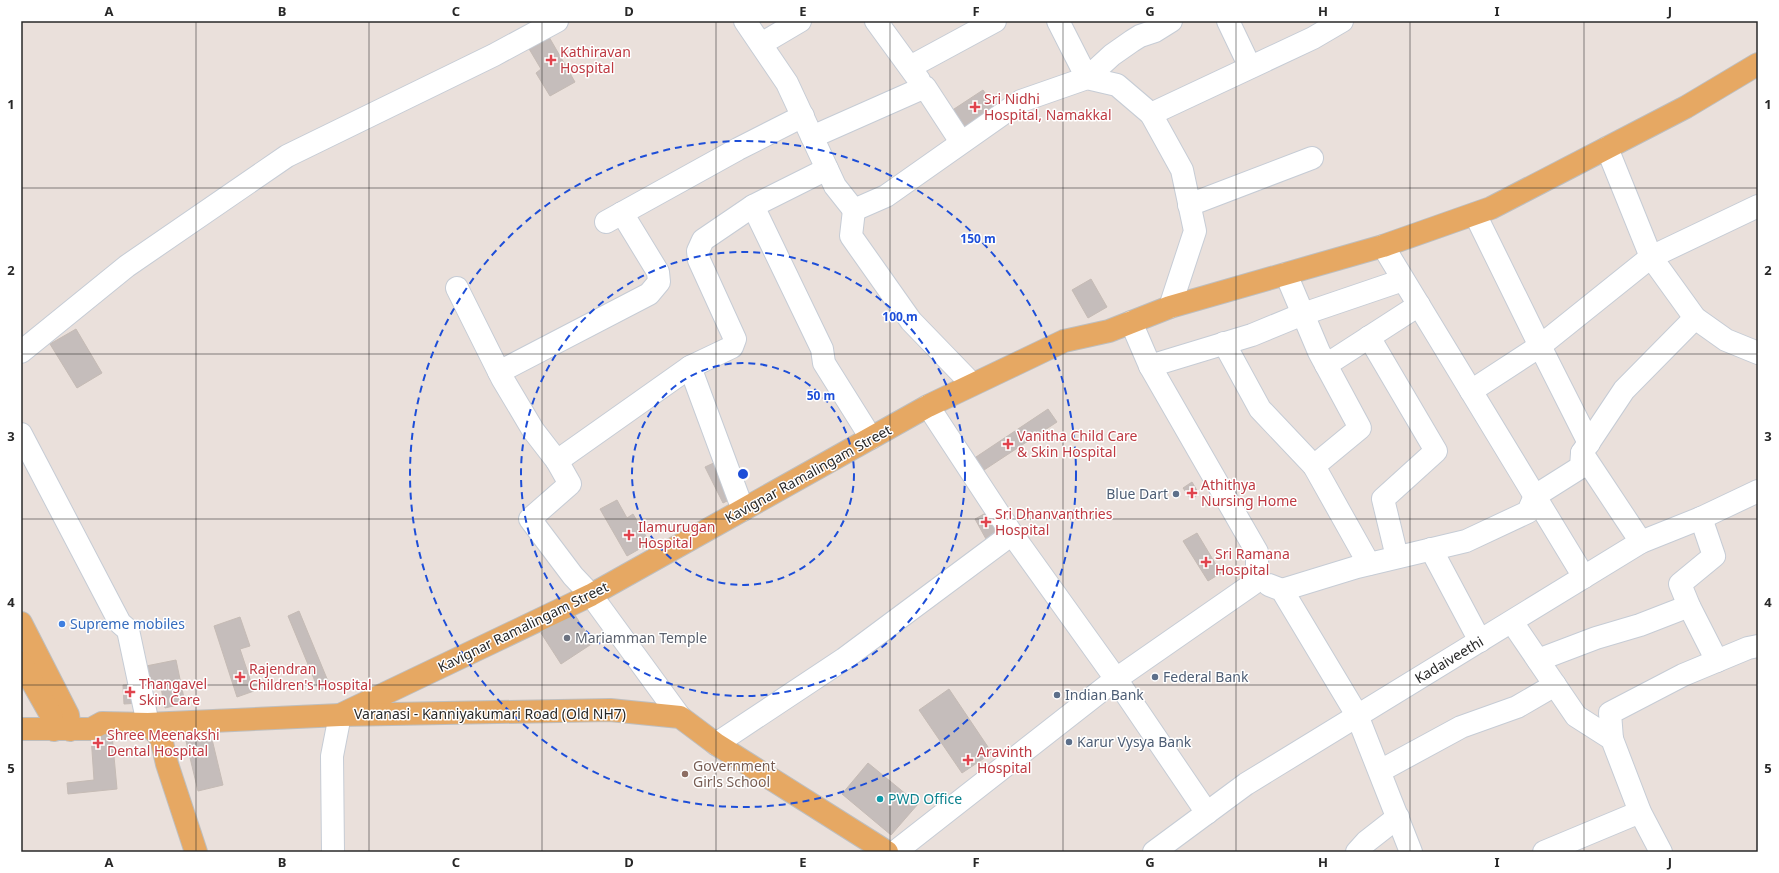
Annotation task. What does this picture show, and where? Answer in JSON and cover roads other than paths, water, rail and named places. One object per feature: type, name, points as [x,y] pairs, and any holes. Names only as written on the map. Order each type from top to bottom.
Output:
[{"type":"main road","name":"Kavignar Ramalingam Street","points":[[340,715],[591,595],[928,406],[1064,341],[1109,331],[1170,307],[1383,246],[1491,208],[1686,106],[1758,64]]},
{"type":"main road","points":[[21,623],[60,722]]},
{"type":"main road","points":[[21,662],[60,722]]},
{"type":"main road","name":"Varanasi - Kanniyakumari Road (Old NH7)","points":[[60,722],[91,716],[102,723],[148,724],[340,715],[610,710],[680,717]]},
{"type":"main road","points":[[21,714],[60,722]]},
{"type":"main road","points":[[680,717],[716,744],[887,852]]},
{"type":"main road","points":[[21,729],[60,722]]},
{"type":"main road","points":[[148,724],[161,738],[167,764],[196,852]]},
{"type":"street","points":[[21,352],[127,266],[287,156],[494,55],[557,21]]},
{"type":"street","points":[[745,21],[787,82],[835,186],[854,210],[851,236],[911,321],[972,384]]},
{"type":"street","points":[[761,44],[800,21]]},
{"type":"street","points":[[876,21],[925,87],[961,142]]},
{"type":"street","points":[[910,67],[995,21]]},
{"type":"street","points":[[1058,21],[1087,78],[1117,85],[1151,114],[1182,170],[1195,231],[1170,307]]},
{"type":"street","points":[[854,210],[886,196],[1021,101],[1087,78],[1112,55],[1132,41],[1140,36],[1155,31],[1171,21]]},
{"type":"street","points":[[1228,21],[1250,67]]},
{"type":"street","points":[[1151,114],[1313,38],[1342,21]]},
{"type":"street","points":[[812,137],[925,87]]},
{"type":"street","points":[[499,372],[650,294],[659,282],[658,272],[614,217],[738,149],[803,116]]},
{"type":"street","points":[[1607,148],[1651,257],[1695,318],[1726,340],[1758,353]]},
{"type":"street","points":[[1190,205],[1312,158]]},
{"type":"street","points":[[557,461],[690,367],[732,347],[735,339],[699,260],[698,251],[703,240],[752,206],[827,169]]},
{"type":"street","points":[[752,206],[822,349],[824,363],[871,438]]},
{"type":"street","points":[[1470,391],[1540,346],[1651,257],[1758,206]]},
{"type":"street","points":[[1475,214],[1540,346],[1586,448],[1641,542]]},
{"type":"street","points":[[1383,246],[1584,577]]},
{"type":"street","points":[[1286,274],[1326,365],[1360,428],[1314,466]]},
{"type":"street","points":[[1150,366],[1252,334],[1303,314],[1403,280]]},
{"type":"street","points":[[457,288],[499,372],[533,430],[557,461],[570,484],[530,519],[573,576],[591,595],[680,717]]},
{"type":"street","points":[[1326,365],[1419,305]]},
{"type":"street","points":[[1257,581],[1282,590],[1369,564],[1466,541],[1528,512],[1535,496],[1581,467],[1586,448],[1624,390],[1695,318]]},
{"type":"street","points":[[1131,322],[1150,366],[1257,552],[1257,581]]},
{"type":"street","points":[[1369,337],[1436,452],[1383,499],[1397,557]]},
{"type":"street","points":[[1224,343],[1260,409],[1314,466],[1369,564]]},
{"type":"street","points":[[690,367],[743,510]]},
{"type":"street","points":[[928,406],[1012,534],[1116,679],[1207,813]]},
{"type":"street","points":[[21,434],[120,623],[128,630],[148,724]]},
{"type":"street","name":"Kadaiveethi","points":[[1154,852],[1246,784],[1641,542],[1701,518],[1758,491]]},
{"type":"street","points":[[1701,518],[1714,556],[1680,584],[1689,606],[1717,661]]},
{"type":"street","points":[[716,744],[844,659],[1012,534]]},
{"type":"street","points":[[1430,549],[1480,641]]},
{"type":"street","points":[[895,852],[1116,679],[1257,581]]},
{"type":"street","points":[[1282,590],[1357,715],[1412,852]]},
{"type":"street","points":[[1538,660],[1596,638],[1640,625],[1689,606]]},
{"type":"street","points":[[1512,622],[1576,716],[1612,739]]},
{"type":"street","points":[[1661,852],[1640,812],[1612,739],[1610,713],[1683,675],[1748,648],[1758,646]]},
{"type":"street","points":[[1380,771],[1461,727],[1517,707],[1555,685]]},
{"type":"street","points":[[333,852],[332,756],[340,715]]},
{"type":"street","points":[[1544,852],[1640,812]]},
{"type":"street","points":[[1357,852],[1366,842],[1398,817]]},
{"type":"place","name":"Kathiravan Hospital","points":[[551,60]]},
{"type":"place","name":"Sri Nidhi Hospital, Namakkal","points":[[975,107]]},
{"type":"place","name":"Vanitha Child Care & Skin Hospital","points":[[1008,444]]},
{"type":"place","name":"Athithya Nursing Home","points":[[1192,493]]},
{"type":"place","name":"Blue Dart","points":[[1176,494]]},
{"type":"place","name":"Sri Dhanvanthries Hospital","points":[[986,522]]},
{"type":"place","name":"Ilamurugan Hospital","points":[[629,535]]},
{"type":"place","name":"Sri Ramana Hospital","points":[[1206,562]]},
{"type":"place","name":"Supreme mobiles","points":[[62,624]]},
{"type":"place","name":"Mariamman Temple","points":[[567,638]]},
{"type":"place","name":"Rajendran Children's Hospital","points":[[240,677]]},
{"type":"place","name":"Federal Bank","points":[[1155,677]]},
{"type":"place","name":"Thangavel Skin Care","points":[[130,692]]},
{"type":"place","name":"Indian Bank","points":[[1057,695]]},
{"type":"place","name":"Karur Vysya Bank","points":[[1069,742]]},
{"type":"place","name":"Shree Meenakshi Dental Hospital","points":[[98,743]]},
{"type":"place","name":"Aravinth Hospital","points":[[968,760]]},
{"type":"place","name":"Government Girls School","points":[[685,774]]},
{"type":"place","name":"PWD Office","points":[[880,799]]}]
